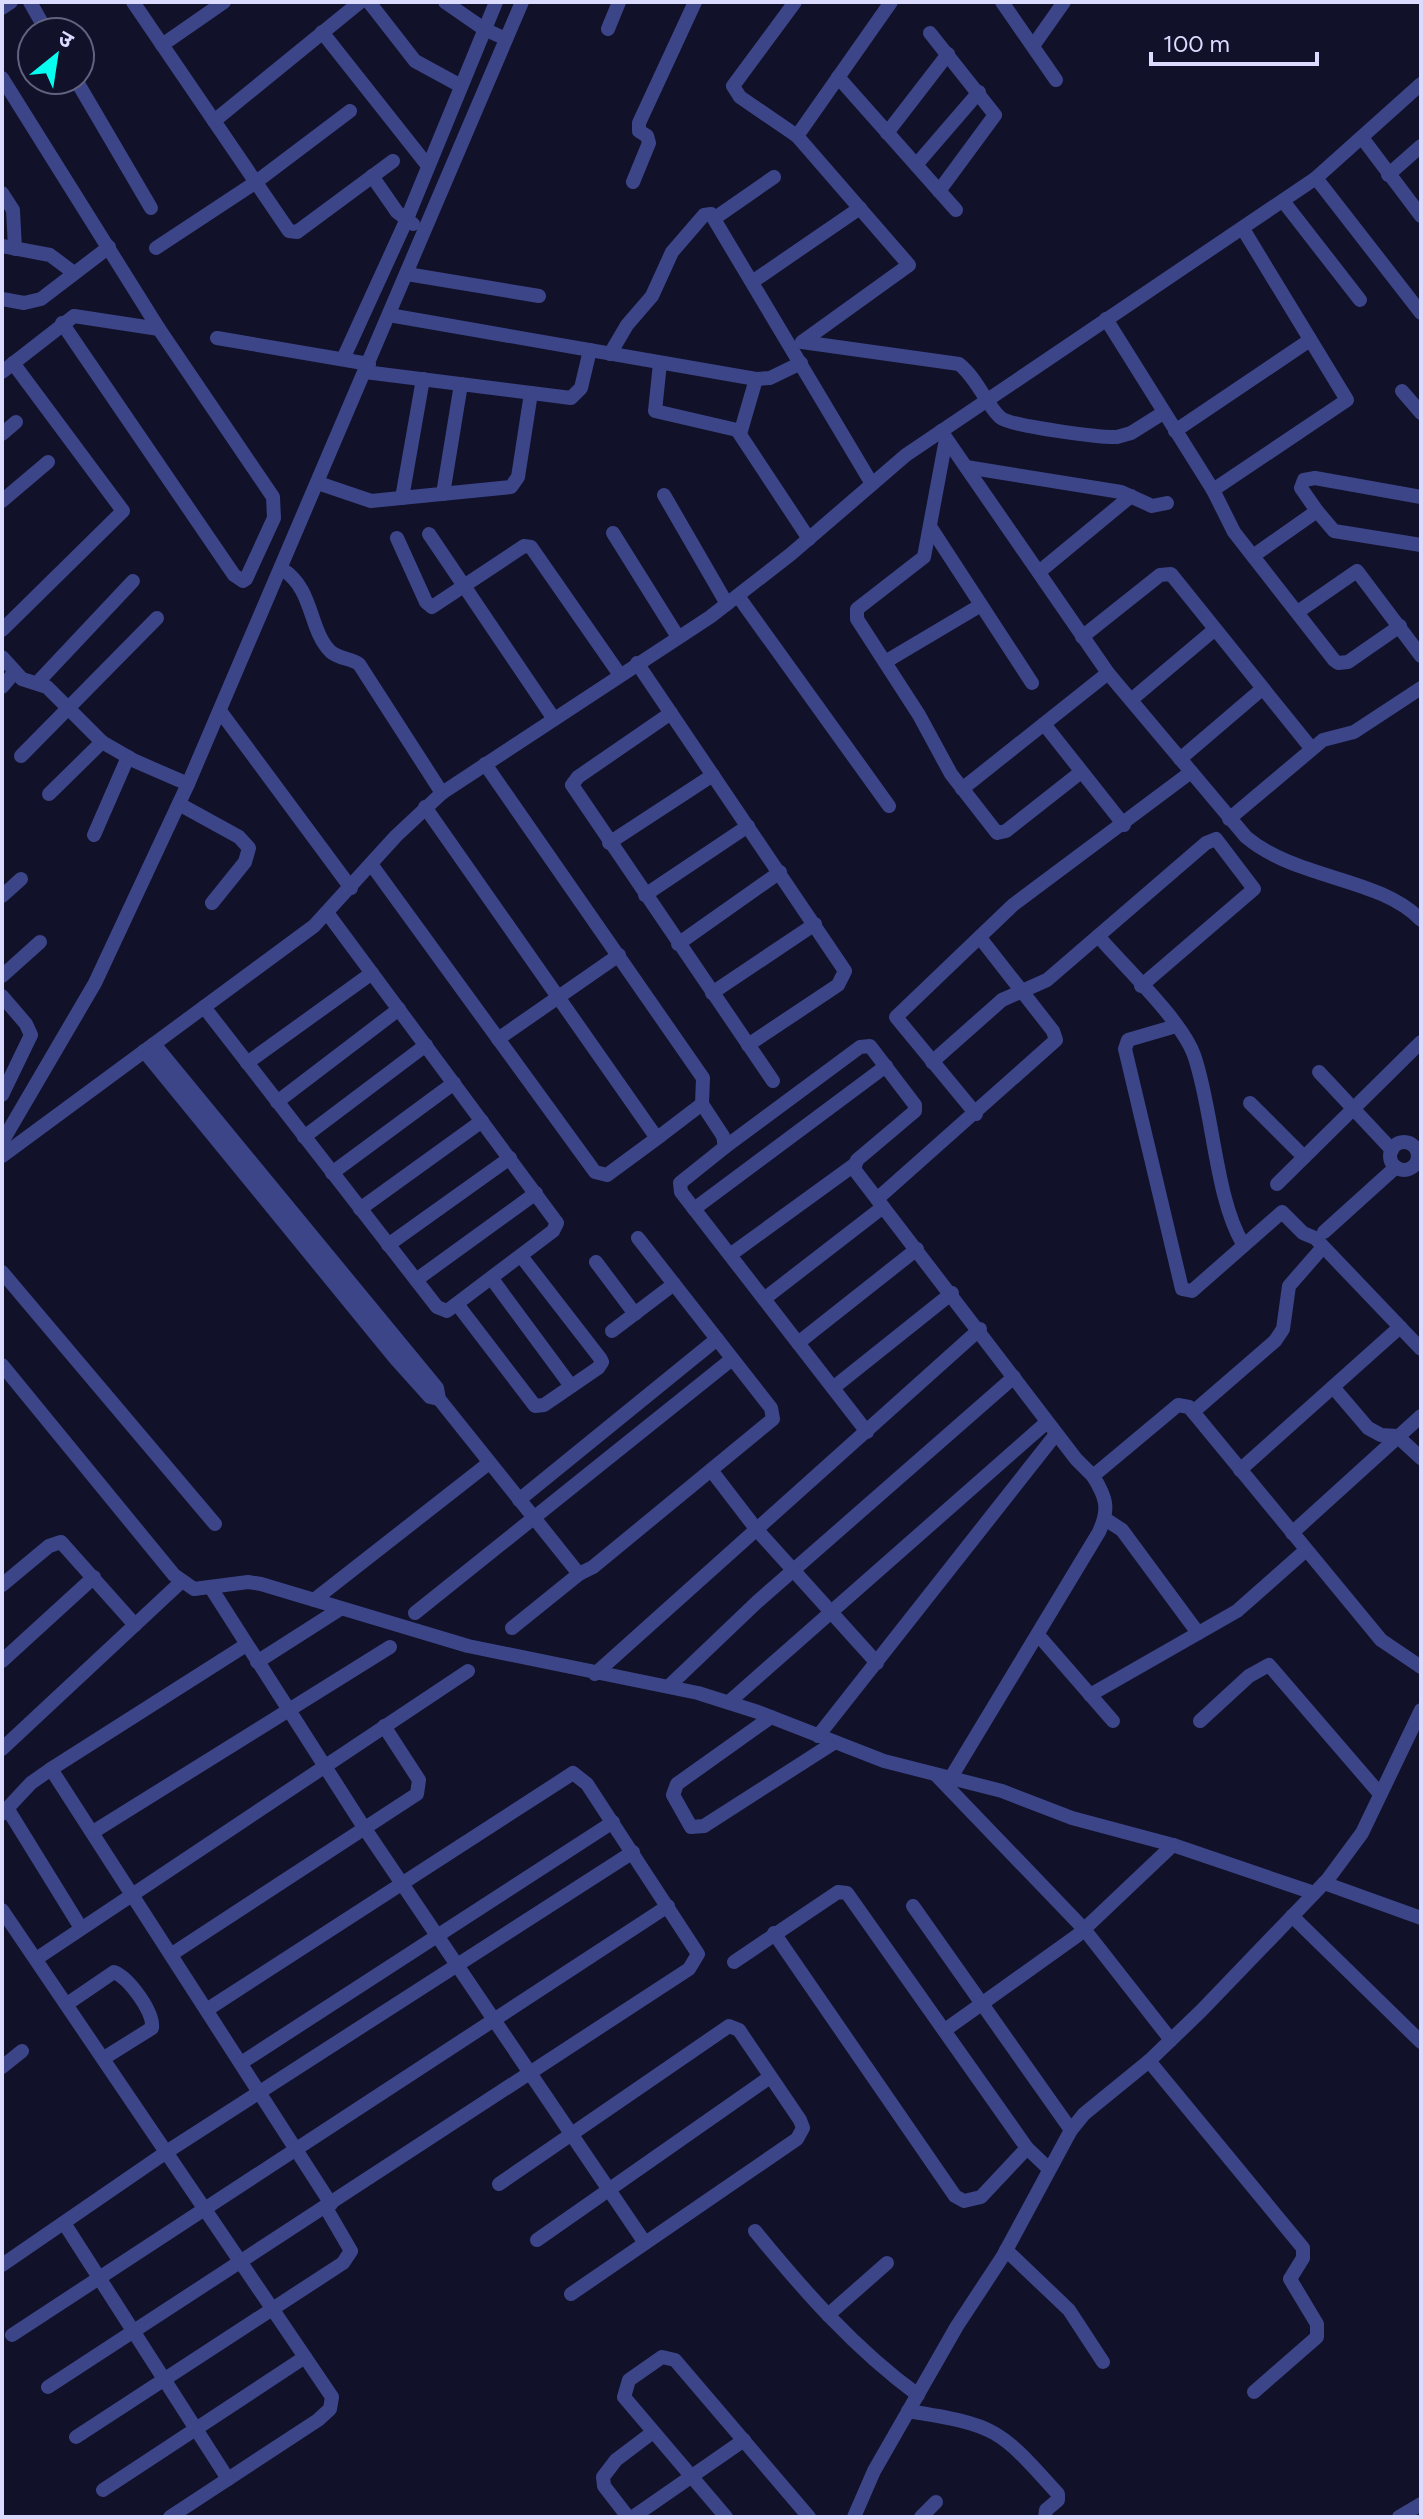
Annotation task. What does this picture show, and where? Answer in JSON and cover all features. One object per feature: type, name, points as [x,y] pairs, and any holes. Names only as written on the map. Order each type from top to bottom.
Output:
[{"type":"street","points":[[2,8],[11,2]]},
{"type":"street","points":[[133,2],[293,233],[393,161]]},
{"type":"street","points":[[162,45],[224,2]]},
{"type":"street","points":[[214,121],[360,2]]},
{"type":"street","points":[[369,2],[415,61],[461,86]]},
{"type":"street","points":[[445,2],[495,34]]},
{"type":"street","points":[[2,1142],[12,1115],[95,983],[179,804],[181,781],[220,711],[274,560],[318,483],[359,364],[495,34],[496,2]]},
{"type":"street","points":[[359,364],[389,315],[407,274],[428,166],[461,86],[495,34],[522,2]]},
{"type":"street","points":[[608,29],[619,2]]},
{"type":"street","points":[[633,182],[649,143],[647,136],[639,131],[639,123],[695,2]]},
{"type":"street","points":[[795,2],[733,86],[740,97],[797,136],[909,265],[797,345]]},
{"type":"street","points":[[797,136],[891,2]]},
{"type":"street","points":[[1002,2],[1056,80]]},
{"type":"street","points":[[1033,46],[1064,2]]},
{"type":"street","points":[[322,32],[428,166]]},
{"type":"street","points":[[930,33],[993,110],[994,120],[939,191]]},
{"type":"street","points":[[887,133],[948,54]]},
{"type":"street","points":[[838,77],[956,210]]},
{"type":"street","points":[[2,78],[159,329],[273,497],[274,560],[293,577],[309,604],[327,647],[336,655],[359,664],[442,793]]},
{"type":"street","points":[[2,1156],[328,914],[371,864],[442,793],[732,600],[872,484],[944,435],[988,398],[1316,178],[1421,84]]},
{"type":"street","points":[[916,165],[979,92]]},
{"type":"street","points":[[85,96],[151,208]]},
{"type":"street","points":[[156,248],[256,182],[350,111]]},
{"type":"street","points":[[1363,139],[1420,214]]},
{"type":"street","points":[[1388,175],[1421,146]]},
{"type":"street","points":[[372,176],[415,225]]},
{"type":"street","points":[[715,218],[774,177]]},
{"type":"street","points":[[1316,178],[1421,313]]},
{"type":"street","points":[[2,193],[8,209],[8,248],[50,255],[74,273]]},
{"type":"street","points":[[1283,201],[1360,300]]},
{"type":"street","points":[[752,282],[860,208]]},
{"type":"street","points":[[610,354],[627,325],[652,296],[672,252],[704,215],[715,218],[752,282],[797,345],[801,363],[872,484]]},
{"type":"street","points":[[1213,490],[1346,403],[1347,396],[1243,229]]},
{"type":"street","points":[[2,299],[36,301],[109,247]]},
{"type":"street","points":[[407,274],[539,296]]},
{"type":"street","points":[[389,315],[756,379],[770,378],[801,363]]},
{"type":"street","points":[[2,630],[123,511],[7,368],[62,323],[79,316],[159,329]]},
{"type":"street","points":[[1106,319],[1213,490],[1234,532],[1299,611],[1334,660],[1343,664],[1400,626]]},
{"type":"street","points":[[62,323],[239,580],[246,579],[274,560]]},
{"type":"street","points":[[217,338],[423,379],[576,397],[590,350]]},
{"type":"street","points":[[1175,431],[1310,340]]},
{"type":"street","points":[[797,345],[953,362],[964,368],[988,398],[996,414],[1007,422],[1110,437],[1131,433],[1163,413]]},
{"type":"street","points":[[660,363],[655,411],[727,426],[740,434],[809,539]]},
{"type":"street","points":[[402,498],[423,379]]},
{"type":"street","points":[[740,434],[756,379]]},
{"type":"street","points":[[443,494],[461,384]]},
{"type":"street","points":[[1402,391],[1421,413]]},
{"type":"street","points":[[318,483],[364,500],[443,494],[516,483],[531,393]]},
{"type":"street","points":[[2,434],[16,422]]},
{"type":"street","points":[[944,435],[1108,673],[1249,840],[1320,876],[1390,897],[1421,920]]},
{"type":"street","points":[[944,435],[927,551],[920,562],[861,605],[855,613],[962,789],[994,831],[1001,834],[1081,772]]},
{"type":"street","points":[[2,501],[48,462]]},
{"type":"street","points":[[966,467],[1131,496],[1152,506],[1167,503]]},
{"type":"street","points":[[1421,497],[1315,478],[1304,480],[1301,488],[1334,531],[1421,545]]},
{"type":"street","points":[[664,495],[732,600],[889,806]]},
{"type":"street","points":[[1039,572],[1131,496]]},
{"type":"street","points":[[1253,556],[1317,511]]},
{"type":"street","points":[[931,528],[1032,683]]},
{"type":"street","points":[[613,533],[678,637]]},
{"type":"street","points":[[429,534],[554,719]]},
{"type":"street","points":[[397,538],[429,606],[436,606],[466,588],[524,546],[531,547],[620,675]]},
{"type":"street","points":[[1299,611],[1357,571],[1421,656]]},
{"type":"street","points":[[1082,637],[1165,573],[1175,578],[1311,748]]},
{"type":"street","points":[[38,682],[133,581]]},
{"type":"street","points":[[885,662],[981,605]]},
{"type":"street","points":[[21,756],[157,618]]},
{"type":"street","points":[[1131,700],[1214,630]]},
{"type":"street","points":[[2,657],[14,673],[22,679],[38,682],[102,742],[181,781]]},
{"type":"street","points":[[637,663],[842,963],[844,979],[748,1045]]},
{"type":"street","points":[[2,687],[14,673]]},
{"type":"street","points":[[962,789],[1108,673]]},
{"type":"street","points":[[1229,819],[1311,748],[1329,737],[1354,732],[1421,688]]},
{"type":"street","points":[[1180,759],[1262,689]]},
{"type":"street","points":[[220,711],[351,888]]},
{"type":"street","points":[[671,713],[578,777],[572,785],[773,1081]]},
{"type":"street","points":[[1044,724],[1124,825]]},
{"type":"street","points":[[49,794],[102,742]]},
{"type":"street","points":[[94,835],[128,757]]},
{"type":"street","points":[[485,764],[698,1068],[704,1087],[702,1104],[723,1136],[725,1147]]},
{"type":"street","points":[[976,1114],[896,1017],[1038,885],[1124,825],[1191,772]]},
{"type":"street","points":[[609,843],[713,775]]},
{"type":"street","points":[[179,804],[239,837],[249,848],[245,862],[212,903]]},
{"type":"street","points":[[425,807],[649,1128],[660,1136]]},
{"type":"street","points":[[645,895],[748,826]]},
{"type":"street","points":[[932,1062],[1002,1000],[1047,980],[1206,843],[1216,839],[1255,885],[1252,893],[1141,986]]},
{"type":"street","points":[[1230,855],[1249,840]]},
{"type":"street","points":[[371,864],[600,1175],[607,1175],[702,1104]]},
{"type":"street","points":[[678,944],[780,872]]},
{"type":"street","points":[[2,896],[21,879]]},
{"type":"street","points":[[204,1007],[442,1311],[492,1279],[556,1227],[554,1218],[328,914]]},
{"type":"street","points":[[712,993],[815,924]]},
{"type":"street","points":[[1098,936],[1176,1026],[1193,1052],[1231,1217],[1243,1244]]},
{"type":"street","points":[[764,1299],[880,1203],[1056,1040],[1053,1031],[1022,989],[981,939]]},
{"type":"street","points":[[2,976],[40,942]]},
{"type":"street","points":[[498,1039],[619,955]]},
{"type":"street","points":[[247,1063],[372,973]]},
{"type":"street","points":[[2,996],[26,1024],[31,1035],[2,1095]]},
{"type":"street","points":[[277,1102],[399,1009]]},
{"type":"street","points":[[1176,1026],[1128,1040],[1125,1049],[1182,1289],[1192,1291],[1280,1212],[1323,1240],[1421,1349]]},
{"type":"street","points":[[1277,1184],[1421,1042]]},
{"type":"street","points":[[304,1137],[426,1045]]},
{"type":"street","points":[[730,1255],[854,1165],[915,1111],[915,1105],[870,1046],[860,1047],[680,1183],[681,1192],[867,1432]]},
{"type":"street","points":[[149,1048],[400,1355],[430,1397],[439,1399],[579,1574]]},
{"type":"street","points":[[694,1209],[886,1066]]},
{"type":"street","points":[[1319,1072],[1392,1150]]},
{"type":"street","points":[[332,1173],[454,1083]]},
{"type":"street","points":[[1250,1103],[1304,1157]]},
{"type":"street","points":[[12,1115],[41,1128]]},
{"type":"street","points":[[360,1209],[482,1121]]},
{"type":"street","points":[[1403,1142],[1418,1144],[1417,1171],[1396,1167],[1391,1159],[1392,1150],[1403,1142]]},
{"type":"street","points":[[388,1245],[510,1158]]},
{"type":"street","points":[[854,1165],[1106,1497],[1105,1519],[1039,1636],[943,1777]]},
{"type":"street","points":[[1193,1412],[1275,1341],[1283,1329],[1289,1286],[1323,1240],[1396,1167]]},
{"type":"street","points":[[416,1280],[536,1193]]},
{"type":"street","points":[[512,1628],[579,1574],[593,1567],[773,1419],[771,1408],[638,1238]]},
{"type":"street","points":[[798,1343],[917,1249]]},
{"type":"street","points":[[457,1304],[535,1406],[544,1405],[571,1386],[602,1362],[521,1256]]},
{"type":"street","points":[[596,1262],[635,1314]]},
{"type":"street","points":[[2,1272],[215,1524]]},
{"type":"street","points":[[492,1279],[571,1386]]},
{"type":"street","points":[[612,1331],[674,1284]]},
{"type":"street","points":[[833,1388],[952,1293]]},
{"type":"street","points":[[1240,1470],[1400,1327]]},
{"type":"street","points":[[595,1674],[980,1329]]},
{"type":"street","points":[[519,1500],[717,1339]]},
{"type":"street","points":[[415,1613],[732,1359]]},
{"type":"street","points":[[2,1365],[181,1582],[194,1589],[248,1582],[468,1646],[595,1674],[669,1686],[729,1702],[884,1761],[1002,1791],[1072,1818],[1421,1918]]},
{"type":"street","points":[[669,1686],[794,1570],[1014,1377]]},
{"type":"street","points":[[1333,1387],[1368,1428],[1381,1435],[1397,1436],[1421,1458]]},
{"type":"street","points":[[1093,1476],[1178,1405],[1193,1412],[1381,1640],[1421,1667]]},
{"type":"street","points":[[1292,1533],[1421,1416]]},
{"type":"street","points":[[729,1702],[1052,1428]]},
{"type":"street","points":[[818,1736],[877,1663],[1052,1428]]},
{"type":"street","points":[[314,1600],[489,1463]]},
{"type":"street","points":[[711,1470],[757,1530],[877,1663]]},
{"type":"street","points":[[1105,1519],[1122,1530],[1198,1633]]},
{"type":"street","points":[[2,1585],[55,1541],[68,1547],[135,1625]]},
{"type":"street","points":[[1090,1695],[1237,1611],[1306,1550]]},
{"type":"street","points":[[2,1661],[94,1577]]},
{"type":"street","points":[[2,1749],[181,1582]]},
{"type":"street","points":[[211,1588],[323,1766],[645,2243]]},
{"type":"street","points":[[257,1662],[340,1609]]},
{"type":"street","points":[[1039,1636],[1113,1721]]},
{"type":"street","points":[[81,1928],[4,1811],[51,1769],[246,1645]]},
{"type":"street","points":[[93,1832],[390,1647]]},
{"type":"street","points":[[1200,1721],[1249,1676],[1269,1665],[1380,1794]]},
{"type":"street","points":[[36,1959],[468,1671]]},
{"type":"street","points":[[854,2517],[874,2471],[1006,2250],[1071,2130],[1084,2114],[1171,2040],[1319,1888],[1362,1833],[1421,1710]]},
{"type":"street","points":[[771,1717],[677,1784],[673,1795],[691,1827],[704,1826],[835,1742]]},
{"type":"street","points":[[172,1954],[363,1826],[417,1794],[421,1785],[384,1726]]},
{"type":"street","points":[[51,1769],[296,2149],[348,2244],[349,2258],[76,2437]]},
{"type":"street","points":[[48,2387],[696,1962],[695,1947],[583,1777],[573,1773],[208,2009]]},
{"type":"street","points":[[943,1777],[1084,1929],[1171,2040]]},
{"type":"street","points":[[241,2063],[613,1822]]},
{"type":"street","points":[[945,2030],[1084,1929],[1173,1845]]},
{"type":"street","points":[[2,2265],[168,2151],[633,1852]]},
{"type":"street","points":[[734,1962],[838,1892],[847,1893],[1027,2148],[1048,2168]]},
{"type":"street","points":[[12,2335],[668,1906]]},
{"type":"street","points":[[913,1906],[1071,2130]]},
{"type":"street","points":[[2,1910],[332,2397],[330,2409],[170,2517]]},
{"type":"street","points":[[1292,1916],[1421,2042]]},
{"type":"street","points":[[774,1933],[955,2196],[964,2201],[981,2197],[1027,2148]]},
{"type":"street","points":[[67,2004],[114,1972],[127,1982],[149,2014],[152,2028],[104,2058]]},
{"type":"street","points":[[499,2184],[729,2026],[739,2030],[800,2120],[801,2133],[571,2294]]},
{"type":"street","points":[[2,2067],[22,2051]]},
{"type":"street","points":[[1149,2061],[1303,2248],[1303,2258],[1290,2279],[1317,2324],[1317,2337],[1254,2392]]},
{"type":"street","points":[[537,2240],[770,2077]]},
{"type":"street","points":[[64,2223],[228,2479]]},
{"type":"street","points":[[755,2231],[828,2315],[892,2376],[918,2395]]},
{"type":"street","points":[[1006,2250],[1069,2310],[1103,2362]]},
{"type":"street","points":[[828,2315],[887,2263]]},
{"type":"street","points":[[726,2517],[624,2397],[629,2380],[667,2356],[675,2360],[809,2517]]},
{"type":"street","points":[[103,2490],[305,2357]]},
{"type":"street","points":[[908,2411],[970,2421],[1007,2439],[1058,2494],[1058,2500],[1046,2510],[1045,2517]]},
{"type":"street","points":[[653,2432],[616,2460],[603,2477],[604,2486],[630,2517],[744,2440]]},
{"type":"street","points":[[921,2517],[936,2502]]},
{"type":"street","points":[[1399,2517],[1421,2504]]}]
